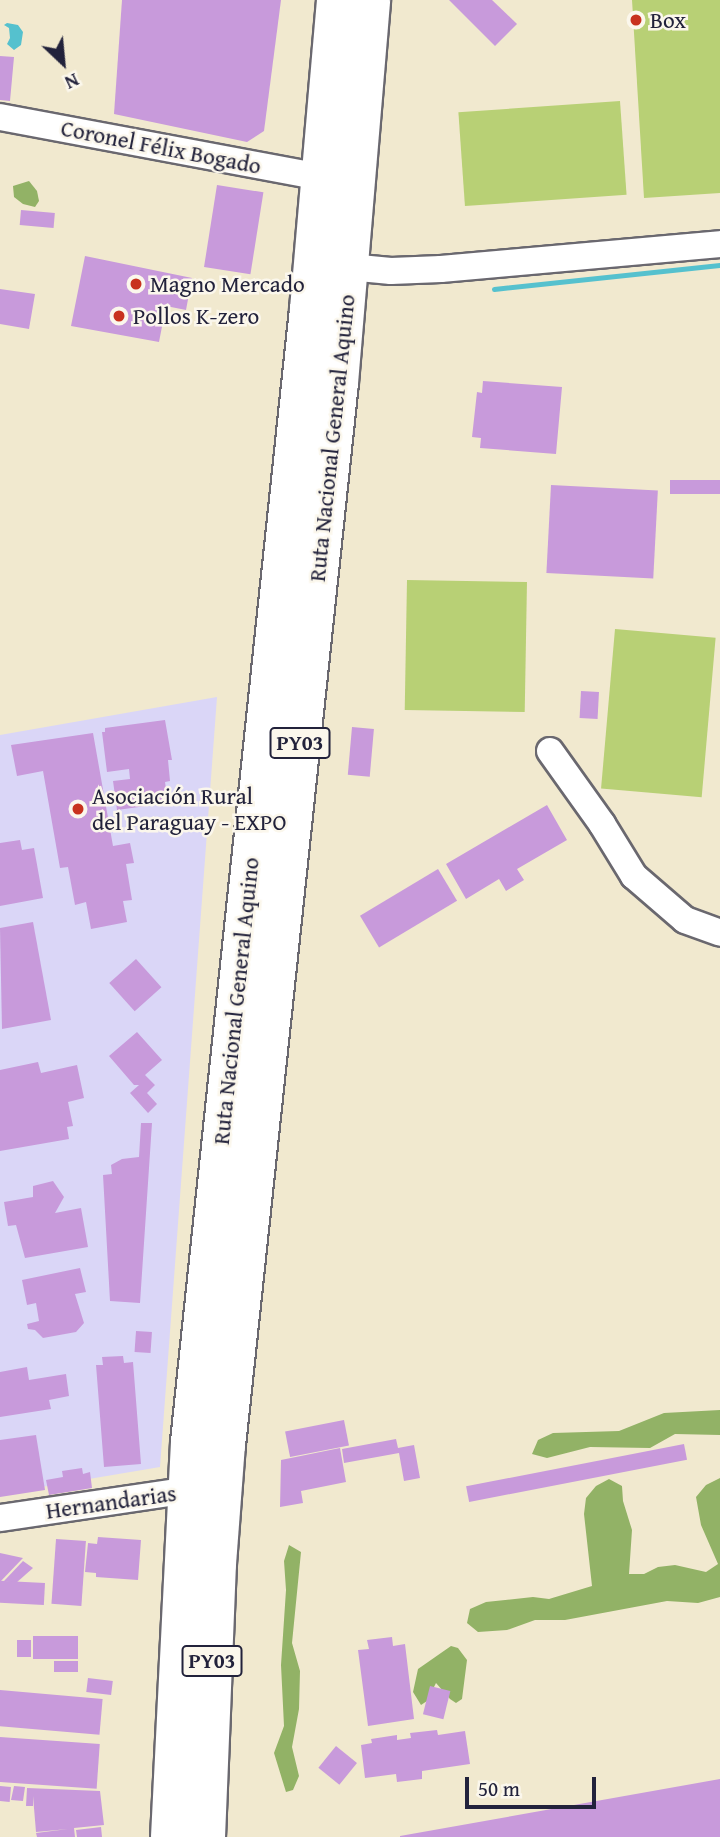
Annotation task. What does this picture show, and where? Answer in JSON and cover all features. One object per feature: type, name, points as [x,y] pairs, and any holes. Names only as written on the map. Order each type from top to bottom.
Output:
[{"type":"highway","name":"Ruta Nacional General Aquino","points":[[170,1837],[205,1488],[336,0]]},
{"type":"highway","name":"Ruta Nacional General Aquino","points":[[206,1837],[205,1488],[349,267],[371,0]]},
{"type":"street","name":"Coronel Félix Bogado","points":[[0,117],[321,177]]},
{"type":"street","points":[[349,267],[391,271],[441,269],[720,244]]},
{"type":"street","points":[[550,751],[571,785],[602,824],[634,876],[685,920],[720,933]]},
{"type":"street","name":"Hernandarias","points":[[0,1518],[205,1488]]},
{"type":"shaded area","name":"Asociación Rural del Paraguay - EXPO","points":[[217,697],[160,1467],[0,1494],[0,735]]},
{"type":"green space","points":[[632,0],[720,0],[720,193],[644,198]]},
{"type":"green space","points":[[620,101],[627,195],[465,206],[458,112]]},
{"type":"green space","points":[[29,181],[37,191],[39,201],[35,207],[23,204],[14,197],[13,186]]},
{"type":"green space","points":[[407,580],[527,582],[525,712],[405,710]]},
{"type":"green space","points":[[615,629],[716,638],[702,797],[601,788]]},
{"type":"green space","points":[[720,1410],[720,1435],[675,1434],[650,1448],[590,1447],[547,1458],[532,1454],[538,1440],[553,1433],[619,1431],[664,1413]]},
{"type":"green space","points":[[720,1478],[720,1597],[698,1603],[667,1601],[565,1620],[535,1620],[507,1630],[478,1632],[467,1623],[470,1609],[486,1602],[533,1597],[549,1599],[592,1586],[584,1514],[586,1498],[596,1486],[609,1479],[622,1486],[623,1501],[632,1530],[629,1574],[644,1574],[658,1567],[675,1565],[706,1572],[718,1564],[701,1525],[696,1497],[706,1485]]},
{"type":"green space","points":[[289,1545],[301,1552],[292,1643],[300,1671],[299,1709],[292,1747],[299,1776],[293,1790],[286,1792],[274,1753],[284,1726],[281,1665],[286,1590],[284,1561]]},
{"type":"green space","points":[[451,1646],[458,1648],[467,1660],[462,1699],[456,1703],[436,1683],[427,1701],[421,1705],[413,1692],[418,1669]]},
{"type":"water","points":[[4,25],[18,25],[23,32],[21,45],[14,50],[7,44],[10,38],[9,28]]},
{"type":"building","points":[[122,0],[281,0],[264,131],[247,142],[114,114]]},
{"type":"building","points":[[449,0],[492,0],[517,24],[495,46]]},
{"type":"building","points":[[0,56],[14,57],[10,101],[0,100]]},
{"type":"building","points":[[217,185],[263,192],[250,274],[204,267]]},
{"type":"building","points":[[21,210],[55,213],[54,228],[20,225]]},
{"type":"building","points":[[85,256],[192,278],[186,310],[166,306],[159,342],[71,326]]},
{"type":"building","points":[[0,289],[35,294],[29,329],[0,324]]},
{"type":"building","points":[[483,381],[562,387],[556,454],[480,448],[481,438],[472,437],[477,392],[482,393]]},
{"type":"building","points":[[670,480],[720,480],[720,494],[670,494]]},
{"type":"building","points":[[551,485],[658,491],[653,578],[546,573]]},
{"type":"building","points":[[581,691],[599,692],[598,719],[580,718]]},
{"type":"building","name":"Asociación Rural del Paraguay - EXPO","points":[[165,720],[172,760],[168,760],[170,781],[165,782],[168,803],[117,810],[113,781],[130,779],[129,769],[107,772],[102,732],[105,732],[105,728]]},
{"type":"building","points":[[352,727],[374,729],[370,777],[348,775]]},
{"type":"building","name":"Asociación Rural del Paraguay - EXPO","points":[[93,733],[113,846],[130,843],[134,863],[126,864],[132,900],[123,901],[127,922],[91,929],[86,902],[75,905],[68,867],[60,868],[43,771],[17,776],[11,745]]},
{"type":"building","points":[[547,805],[567,840],[517,869],[524,880],[506,891],[499,879],[466,899],[446,864]]},
{"type":"building","name":"Asociación Rural del Paraguay - EXPO","points":[[20,840],[22,850],[34,848],[43,898],[0,906],[0,843]]},
{"type":"building","points":[[438,869],[457,901],[379,948],[360,916]]},
{"type":"building","points":[[33,922],[51,1020],[2,1029],[0,928]]},
{"type":"building","points":[[136,959],[161,987],[135,1011],[109,983]]},
{"type":"building","points":[[137,1032],[162,1060],[145,1075],[155,1085],[147,1093],[157,1104],[148,1113],[130,1093],[139,1085],[134,1085],[109,1056]]},
{"type":"building","points":[[38,1062],[41,1073],[77,1065],[84,1098],[68,1102],[73,1126],[67,1127],[69,1139],[0,1151],[0,1070]]},
{"type":"building","points":[[141,1123],[152,1123],[140,1303],[110,1301],[103,1175],[112,1174],[111,1165],[122,1159],[139,1157]]},
{"type":"building","points":[[53,1181],[64,1197],[55,1213],[81,1208],[88,1247],[25,1258],[16,1225],[8,1226],[4,1202],[33,1197],[33,1186]]},
{"type":"building","points":[[80,1268],[86,1292],[75,1294],[84,1323],[76,1332],[43,1338],[35,1330],[28,1329],[27,1324],[39,1321],[36,1303],[27,1305],[22,1280]]},
{"type":"building","points":[[136,1331],[152,1332],[150,1353],[135,1352]]},
{"type":"building","points":[[123,1356],[124,1363],[133,1362],[141,1464],[104,1467],[96,1365],[103,1365],[102,1357]]},
{"type":"building","points":[[27,1367],[29,1380],[66,1374],[69,1396],[49,1400],[51,1409],[0,1417],[0,1372]]},
{"type":"building","points":[[344,1420],[349,1446],[290,1457],[285,1431]]},
{"type":"building","points":[[36,1435],[45,1490],[0,1497],[0,1440]]},
{"type":"building","points":[[396,1439],[398,1448],[414,1445],[420,1478],[404,1481],[399,1453],[344,1463],[342,1449]]},
{"type":"building","points":[[684,1444],[687,1460],[469,1502],[466,1486]]},
{"type":"building","points":[[340,1448],[346,1482],[301,1491],[303,1503],[280,1507],[281,1460]]},
{"type":"building","points":[[82,1468],[83,1474],[90,1472],[92,1488],[49,1495],[46,1480],[63,1477],[62,1471]]},
{"type":"building","points":[[98,1537],[141,1540],[138,1580],[96,1577],[96,1573],[85,1572],[88,1543],[97,1544]]},
{"type":"building","points":[[56,1539],[86,1541],[81,1606],[51,1604]]},
{"type":"building","points":[[0,1553],[23,1558],[0,1582]]},
{"type":"building","points":[[23,1561],[33,1568],[16,1583],[4,1581]]},
{"type":"building","points":[[0,1581],[45,1583],[44,1605],[0,1603]]},
{"type":"building","points":[[33,1636],[78,1636],[78,1659],[33,1659]]},
{"type":"building","points":[[392,1637],[393,1646],[405,1644],[414,1719],[368,1726],[358,1650],[369,1649],[367,1640]]},
{"type":"building","points":[[17,1640],[31,1640],[31,1657],[17,1657]]},
{"type":"building","points":[[54,1661],[78,1661],[78,1672],[54,1672]]},
{"type":"building","points":[[88,1678],[113,1681],[111,1695],[86,1692]]},
{"type":"building","points":[[430,1686],[450,1691],[443,1719],[423,1714]]},
{"type":"building","points":[[0,1690],[103,1699],[99,1735],[0,1726]]},
{"type":"building","points":[[437,1730],[438,1735],[465,1731],[470,1764],[422,1771],[422,1779],[397,1782],[396,1774],[365,1778],[361,1745],[372,1743],[371,1739],[397,1735],[397,1740],[411,1738],[410,1733]]},
{"type":"building","points":[[0,1737],[100,1744],[97,1789],[0,1782]]},
{"type":"building","points":[[336,1746],[357,1763],[339,1785],[318,1768]]},
{"type":"building","points":[[720,1779],[720,1837],[400,1837],[400,1836]]},
{"type":"building","points":[[0,1786],[11,1787],[10,1802],[0,1801]]},
{"type":"building","points":[[14,1786],[25,1787],[23,1801],[11,1800]]},
{"type":"building","points":[[27,1788],[100,1791],[104,1825],[74,1828],[75,1837],[37,1837],[36,1833],[68,1829],[36,1832],[33,1796],[33,1806],[26,1806]]},
{"type":"building","points":[[101,1827],[102,1837],[77,1837],[76,1830]]},
{"type":"waterway","points":[[494,289],[720,265]]},
{"type":"place","name":"Box","points":[[636,20]]},
{"type":"place","name":"Magno Mercado","points":[[136,284]]},
{"type":"place","name":"Pollos K-zero","points":[[119,316]]},
{"type":"place","name":"Asociación Rural del Paraguay - EXPO","points":[[78,809]]}]
